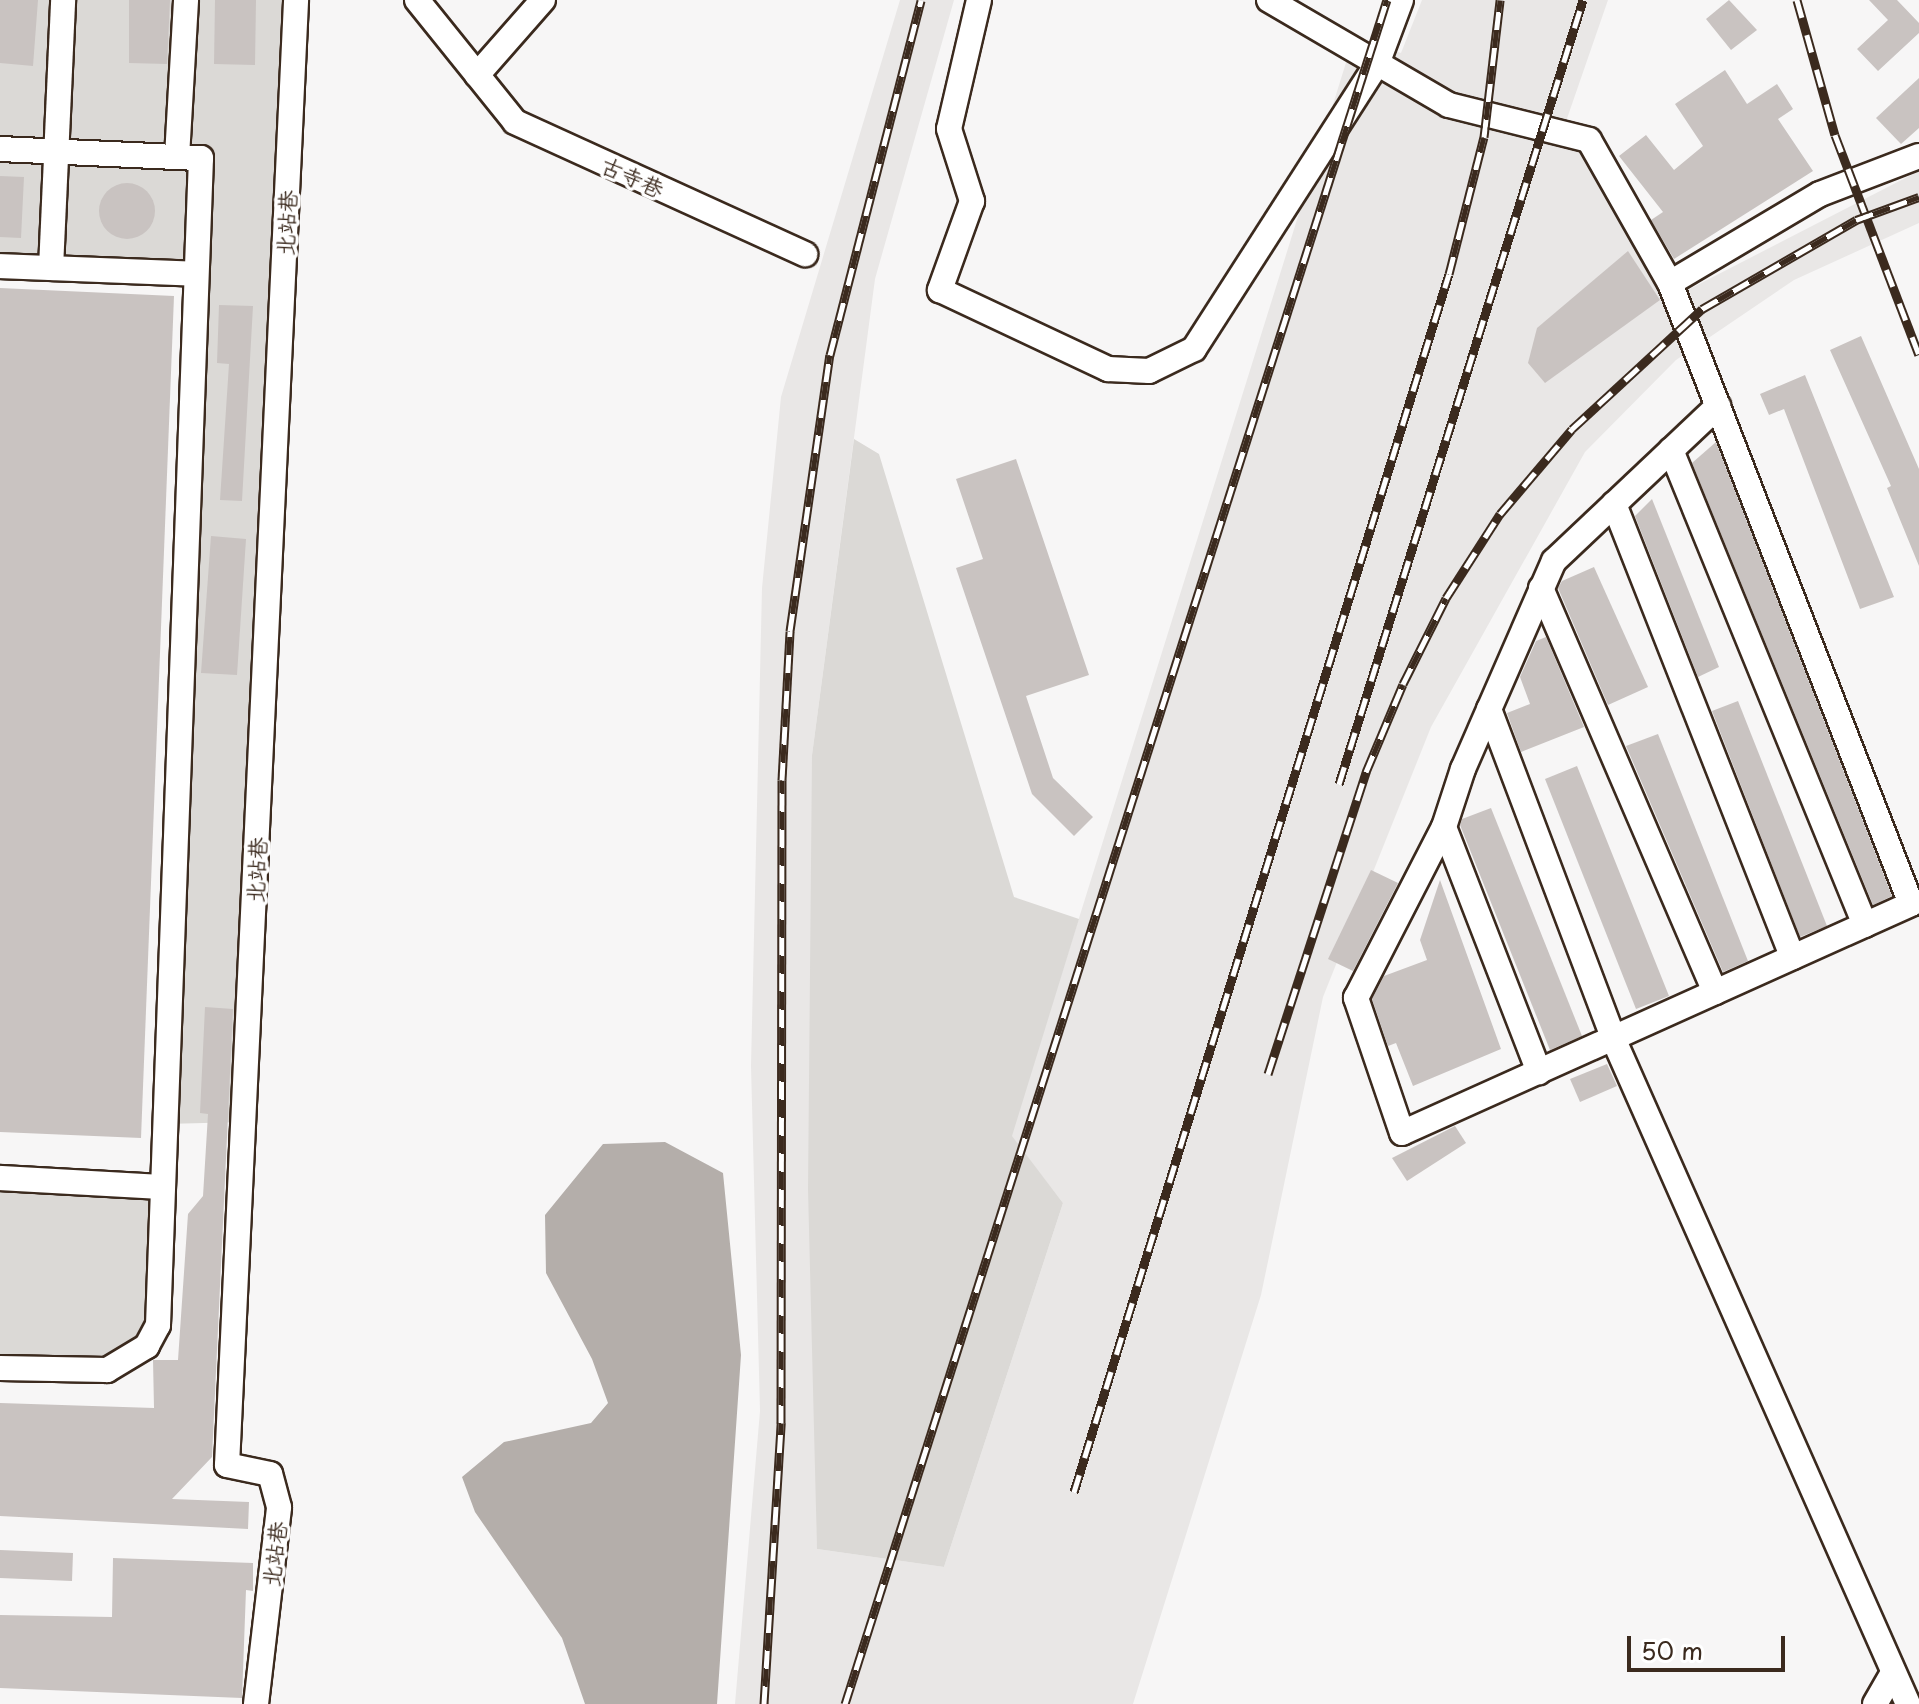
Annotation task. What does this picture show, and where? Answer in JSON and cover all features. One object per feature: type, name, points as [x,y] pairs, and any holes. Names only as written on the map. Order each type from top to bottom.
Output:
[{"type":"street","points":[[51,268],[63,0]]},
{"type":"street","points":[[177,157],[186,0]]},
{"type":"street","name":"北站巷","points":[[256,1704],[279,1507],[270,1474],[227,1465],[296,0]]},
{"type":"street","name":"古寺巷","points":[[417,0],[515,122],[805,254]]},
{"type":"street","points":[[477,75],[543,0]]},
{"type":"street","points":[[979,0],[949,129],[972,201],[940,290],[1108,369],[1149,371],[1194,349],[1377,64],[1401,0]]},
{"type":"street","points":[[1269,0],[1449,105],[1589,140],[1670,283],[1718,406],[1911,904],[1402,1133],[1356,998],[1444,827],[1489,709],[1554,561],[1718,406]]},
{"type":"street","points":[[0,149],[201,158],[158,1325],[147,1346],[107,1370],[0,1368]]},
{"type":"street","points":[[1670,283],[1820,194],[1919,156]]},
{"type":"street","points":[[0,266],[196,274]]},
{"type":"street","points":[[1671,450],[1865,925]]},
{"type":"street","points":[[1614,504],[1792,957]]},
{"type":"street","points":[[1541,588],[1715,992]]},
{"type":"street","points":[[1489,709],[1613,1038],[1908,1704]]},
{"type":"street","points":[[1444,827],[1539,1072]]},
{"type":"street","points":[[0,1178],[163,1187]]},
{"type":"street","points":[[1875,1704],[1893,1673]]},
{"type":"shaded area","points":[[0,0],[296,0],[243,1122],[165,1124],[196,274],[0,266]]},
{"type":"shaded area","points":[[900,0],[954,0],[875,279],[812,755],[817,1549],[944,1567],[1063,1203],[1011,1136],[1354,37],[1401,53],[1422,0],[1608,0],[1562,133],[1589,140],[1676,296],[1919,171],[1919,223],[1794,280],[1676,360],[1585,452],[1431,727],[1323,997],[1261,1295],[1133,1704],[735,1704],[760,1411],[751,1066],[762,588],[781,397]]},
{"type":"shaded area","points":[[854,439],[879,454],[1014,897],[1079,919],[1012,1136],[1063,1203],[944,1567],[817,1549],[808,1189],[812,755]]},
{"type":"shaded area","points":[[665,1142],[723,1173],[741,1355],[717,1704],[585,1704],[562,1638],[475,1512],[462,1477],[504,1442],[591,1423],[608,1403],[592,1359],[546,1273],[545,1215],[603,1144]]},
{"type":"shaded area","points":[[0,1178],[163,1187],[158,1321],[107,1370],[0,1368]]},
{"type":"building","points":[[0,0],[38,0],[33,66],[0,63]]},
{"type":"building","points":[[129,0],[170,0],[167,64],[129,63]]},
{"type":"building","points":[[215,0],[256,0],[255,65],[214,64]]},
{"type":"building","points":[[1729,0],[1757,30],[1731,50],[1706,19]]},
{"type":"building","points":[[1869,0],[1897,0],[1919,23],[1919,33],[1878,71],[1857,49],[1888,20]]},
{"type":"building","points":[[1725,70],[1747,104],[1777,84],[1793,109],[1778,119],[1813,171],[1674,259],[1651,220],[1663,212],[1619,156],[1646,135],[1674,170],[1703,146],[1675,104]]},
{"type":"building","points":[[1919,78],[1919,128],[1901,144],[1876,118]]},
{"type":"building","points":[[0,176],[24,177],[21,238],[0,237]]},
{"type":"building","points":[[127,183],[146,192],[155,211],[146,230],[127,239],[108,230],[99,211],[108,192]]},
{"type":"building","points":[[1628,251],[1660,300],[1545,383],[1528,363],[1537,328]]},
{"type":"building","points":[[0,288],[174,296],[141,1138],[0,1132]]},
{"type":"building","points":[[219,305],[253,306],[242,501],[220,500],[229,364],[217,363]]},
{"type":"building","points":[[1861,336],[1919,469],[1919,566],[1887,488],[1891,486],[1830,350]]},
{"type":"building","points":[[1805,375],[1894,597],[1860,609],[1784,409],[1769,415],[1760,394]]},
{"type":"building","points":[[1716,442],[1892,896],[1873,905],[1692,463]]},
{"type":"building","points":[[1016,459],[1089,675],[1026,696],[1053,778],[1093,817],[1074,836],[1032,794],[956,568],[983,559],[956,479]]},
{"type":"building","points":[[1652,499],[1719,667],[1698,677],[1635,516]]},
{"type":"building","points":[[211,536],[246,539],[237,675],[201,673]]},
{"type":"building","points":[[1594,567],[1648,687],[1608,705],[1558,588],[1562,581]]},
{"type":"building","points":[[1546,637],[1584,727],[1521,752],[1507,713],[1530,704],[1520,677],[1536,641]]},
{"type":"building","points":[[1738,701],[1827,926],[1800,937],[1712,711]]},
{"type":"building","points":[[1658,734],[1748,961],[1723,972],[1626,746]]},
{"type":"building","points":[[1577,766],[1669,996],[1636,1009],[1545,779]]},
{"type":"building","points":[[1491,808],[1582,1036],[1550,1050],[1460,825],[1462,819]]},
{"type":"building","points":[[1371,870],[1398,883],[1353,971],[1328,959]]},
{"type":"building","points":[[1440,880],[1501,1049],[1413,1086],[1396,1043],[1388,1046],[1372,999],[1384,976],[1427,960],[1420,940]]},
{"type":"building","points":[[205,1007],[233,1009],[212,1457],[172,1499],[249,1502],[248,1529],[0,1516],[0,1403],[154,1408],[153,1360],[178,1360],[188,1214],[203,1196],[208,1114],[200,1113]]},
{"type":"building","points":[[1607,1064],[1617,1086],[1580,1102],[1570,1079]]},
{"type":"building","points":[[1455,1126],[1466,1143],[1407,1181],[1392,1158]]},
{"type":"building","points":[[0,1550],[73,1553],[72,1581],[0,1578]]},
{"type":"building","points":[[113,1558],[253,1563],[253,1591],[246,1590],[242,1698],[0,1688],[0,1615],[112,1617]]},
{"type":"railway","points":[[764,1704],[781,1423],[782,780],[790,631],[830,355],[921,0]]},
{"type":"railway","points":[[845,1704],[1387,0]]},
{"type":"railway","points":[[1074,1492],[1449,274],[1484,137],[1500,0]]},
{"type":"railway","points":[[1339,784],[1583,0]]},
{"type":"railway","points":[[1797,0],[1835,135],[1919,355]]},
{"type":"railway","points":[[1268,1074],[1366,772],[1403,684],[1446,598],[1500,514],[1572,429],[1702,309],[1856,220],[1919,197]]}]
